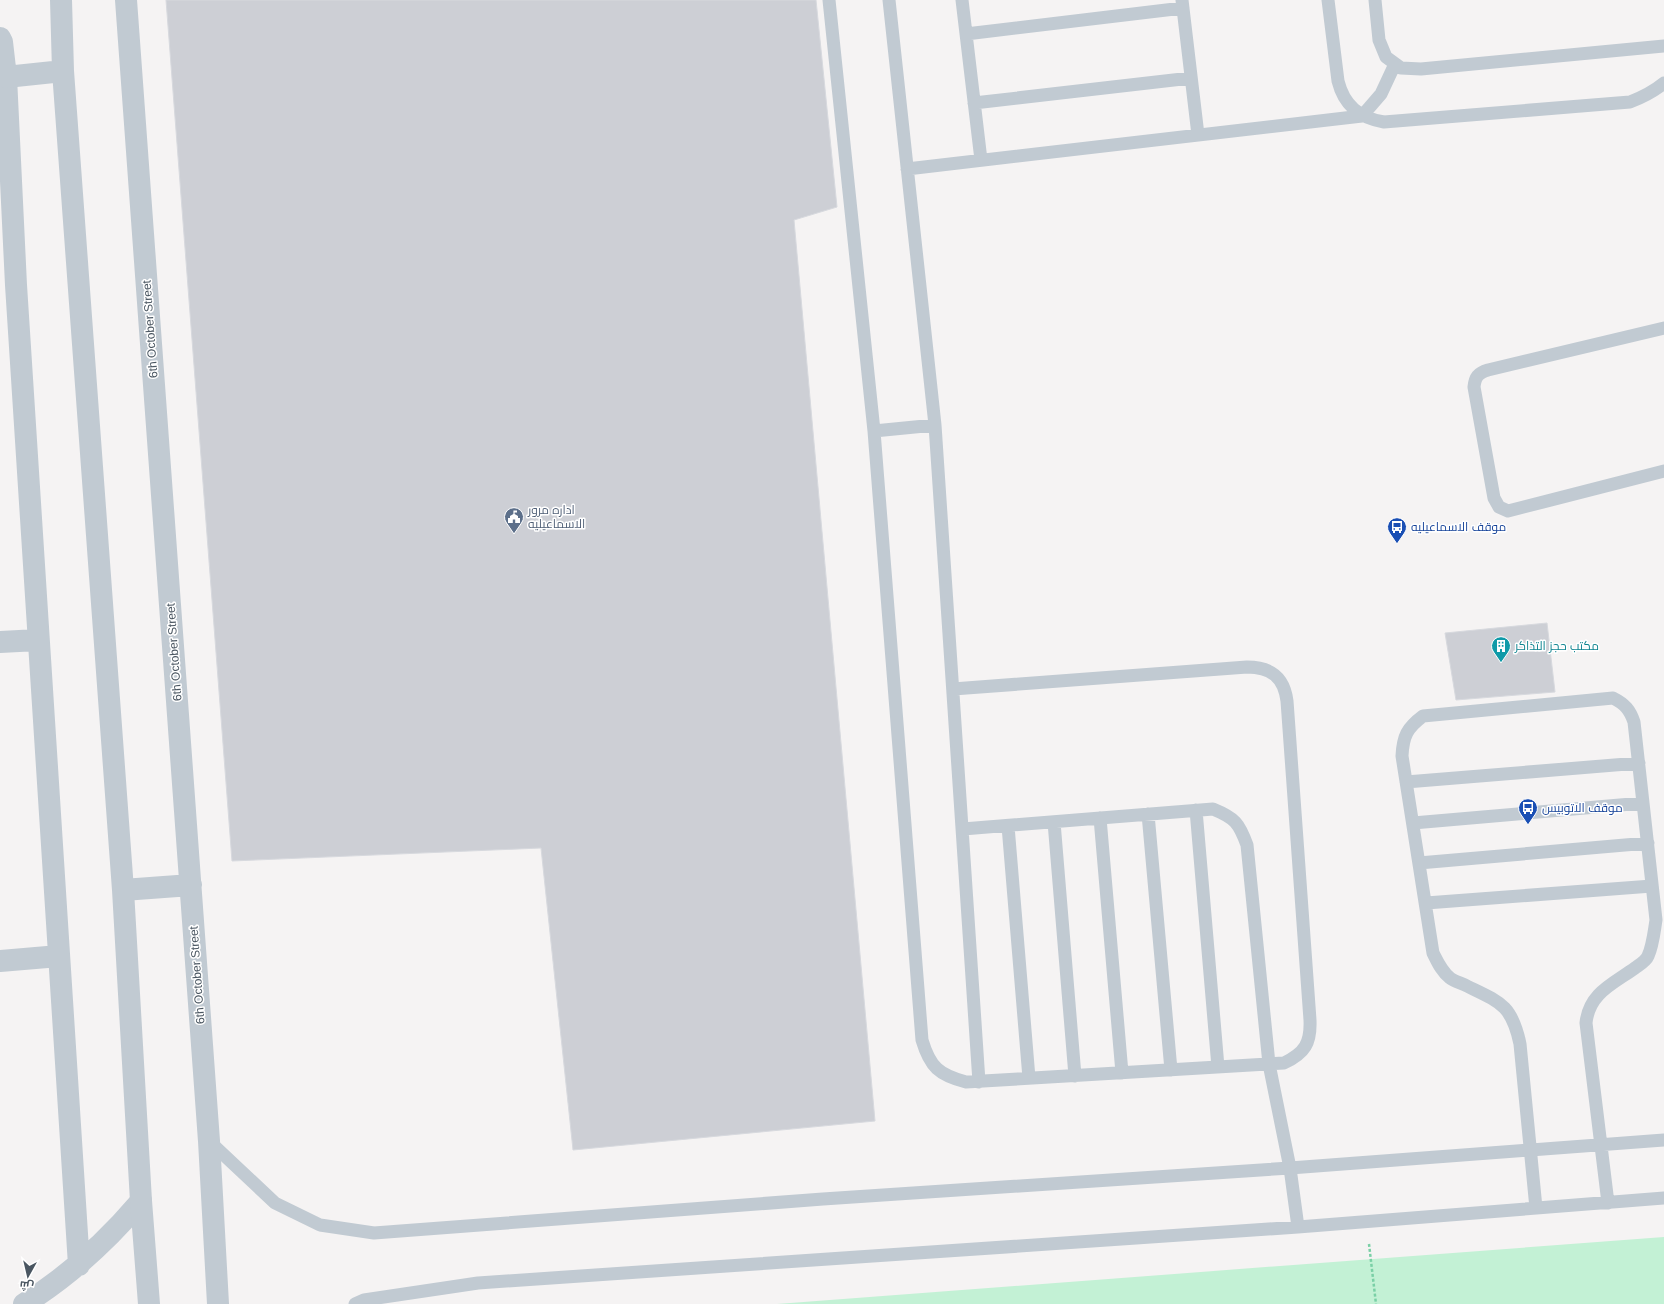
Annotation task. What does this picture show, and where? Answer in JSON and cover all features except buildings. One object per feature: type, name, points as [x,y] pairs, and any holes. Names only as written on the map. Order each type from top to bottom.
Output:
[{"type":"street","points":[[61,0],[63,71],[123,890],[141,1201],[149,1304]]},
{"type":"street","name":"6th October Street","points":[[126,0],[191,885],[209,1141],[218,1304]]},
{"type":"street","points":[[0,38],[2,42],[6,77],[8,286],[38,640],[79,1265]]},
{"type":"street","points":[[6,77],[63,71]]},
{"type":"street","points":[[0,642],[38,640]]},
{"type":"street","points":[[123,890],[191,885]]},
{"type":"street","points":[[0,961],[59,956]]},
{"type":"street","points":[[24,1304],[79,1265],[122,1224],[141,1201]]},
{"type":"lane","points":[[829,0],[874,431],[922,1040],[927,1056],[937,1069],[950,1078],[966,1082],[1284,1063],[1296,1057],[1306,1047],[1310,1034],[1287,701],[1286,692],[1282,683],[1276,676],[1268,670],[1258,667],[1248,667],[952,689]]},
{"type":"lane","points":[[889,0],[935,426],[979,1082]]},
{"type":"lane","points":[[962,0],[981,160]]},
{"type":"lane","points":[[1328,0],[1340,91],[1352,109],[1362,116],[1372,120],[1384,122],[1630,102],[1656,90],[1664,83]]},
{"type":"lane","points":[[1375,0],[1379,40],[1386,58],[1401,68],[1421,69],[1664,46]]},
{"type":"lane","points":[[966,34],[1183,4],[1198,135]]},
{"type":"lane","points":[[907,168],[1362,116],[1381,94],[1395,64]]},
{"type":"lane","points":[[974,103],[1191,78]]},
{"type":"lane","points":[[1664,328],[1480,372],[1475,379],[1474,387],[1494,498],[1499,507],[1508,511],[1664,471]]},
{"type":"lane","points":[[874,431],[935,426]]},
{"type":"lane","points":[[1536,1208],[1529,1150],[1520,1044],[1513,1020],[1507,1010],[1498,1001],[1451,979],[1440,967],[1433,953],[1402,756],[1402,744],[1406,733],[1423,716],[1613,698],[1623,703],[1630,712],[1634,722],[1656,920],[1653,942],[1648,957],[1596,997],[1590,1005],[1587,1014],[1586,1023],[1608,1202]]},
{"type":"lane","points":[[1406,782],[1639,763]]},
{"type":"lane","points":[[1413,823],[1643,803]]},
{"type":"lane","points":[[963,829],[1213,809],[1229,816],[1241,828],[1247,845],[1269,1064],[1290,1168],[1298,1227]]},
{"type":"lane","points":[[1196,810],[1218,1067]]},
{"type":"lane","points":[[1148,814],[1170,1070]]},
{"type":"lane","points":[[1100,818],[1122,1073]]},
{"type":"lane","points":[[1054,822],[1075,1076]]},
{"type":"lane","points":[[1008,826],[1029,1078]]},
{"type":"lane","points":[[1419,863],[1648,843]]},
{"type":"lane","points":[[1426,903],[1652,886]]},
{"type":"lane","points":[[209,1141],[275,1203],[320,1225],[374,1233],[823,1199],[1290,1168],[1664,1140]]},
{"type":"lane","points":[[355,1304],[364,1300],[478,1283],[1298,1227],[1664,1198]]},
{"type":"path","points":[[1366,1221],[1376,1304]]},
{"type":"green space","points":[[1664,1237],[1664,1304],[777,1304]]},
{"type":"place","name":"اداره مرور الاسماعيليه","points":[[514,534]]},
{"type":"place","name":"موقف الاسماعيليه","points":[[1397,544]]},
{"type":"place","name":"مكتب حجز التذاكر","points":[[1501,663]]},
{"type":"place","name":"موقف الاتوبيس","points":[[1528,825]]}]
